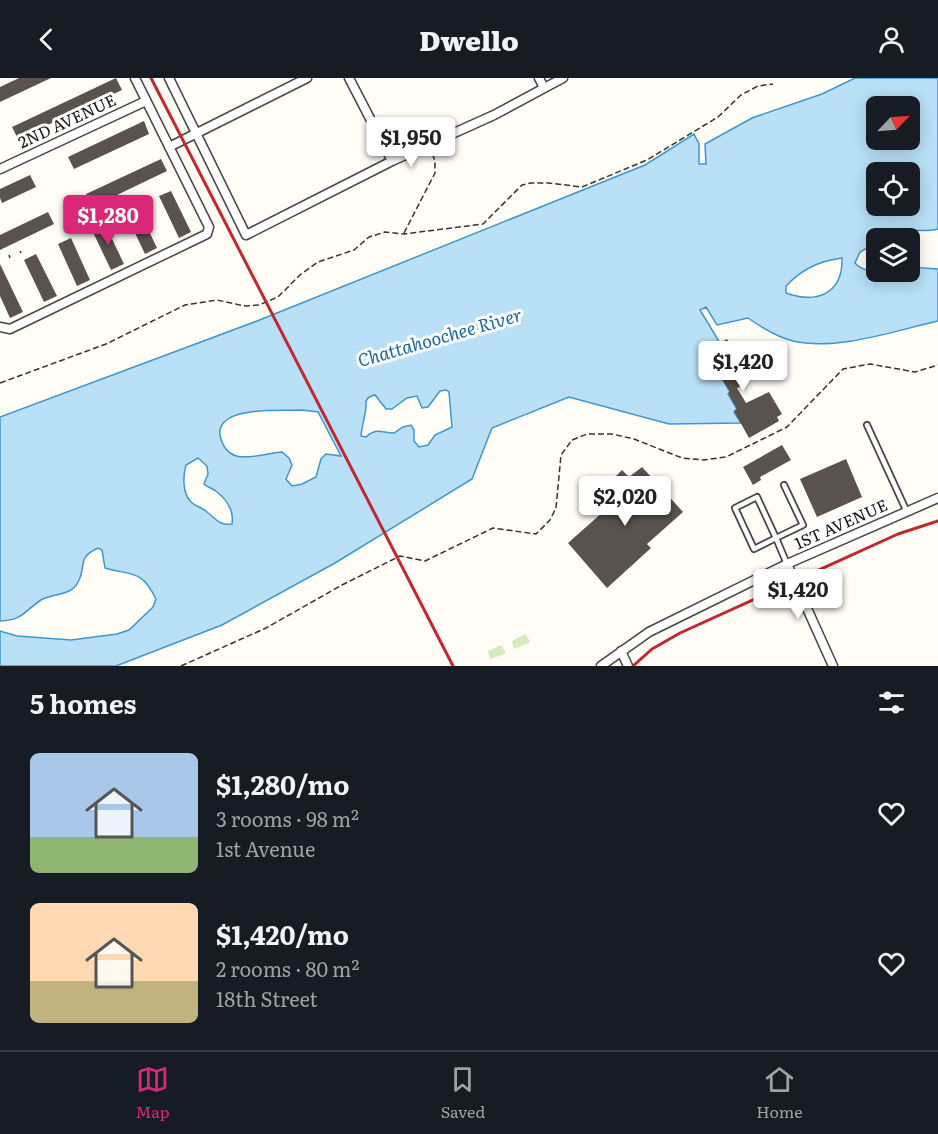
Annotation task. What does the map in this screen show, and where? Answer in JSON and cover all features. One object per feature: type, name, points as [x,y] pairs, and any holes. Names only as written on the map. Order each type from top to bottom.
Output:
[{"type":"street","points":[[0,327],[10,328],[207,234],[209,227],[135,78]]},
{"type":"street","points":[[169,78],[246,235],[392,161],[494,115],[563,78]]},
{"type":"street","points":[[170,147],[307,78]]},
{"type":"street","points":[[349,78],[392,161]]},
{"type":"street","points":[[539,78],[544,88]]},
{"type":"street","name":"2ND AVENUE","points":[[0,169],[146,101]]},
{"type":"street","name":"1ST AVENUE","points":[[601,666],[649,632],[787,564],[938,498]]},
{"type":"street","points":[[787,564],[833,666]]},
{"type":"street","points":[[621,651],[628,666]]},
{"type":"lane","points":[[867,426],[907,512]]},
{"type":"lane","points":[[784,484],[803,525],[776,538],[754,549],[735,508],[757,497],[776,538],[787,564]]},
{"type":"path","points":[[0,383],[106,344],[185,305],[217,300],[245,306],[259,305],[278,297],[300,275],[318,262],[354,250],[369,237],[385,232],[404,234],[483,224],[522,185],[531,183],[582,187],[647,160],[711,122],[741,95],[758,86],[773,84]]},
{"type":"path","points":[[404,234],[435,173],[435,161],[429,145]]},
{"type":"path","points":[[181,666],[266,628],[342,585],[400,556],[425,561],[493,528],[536,534],[550,520],[556,508],[561,455],[572,440],[588,434],[612,434],[634,439],[682,458],[703,460],[726,457],[787,427],[843,369],[870,364],[915,372],[938,365]]},
{"type":"green space","points":[[525,634],[529,643],[514,649],[512,641]]},
{"type":"green space","points":[[501,645],[505,654],[490,659],[488,651]]},
{"type":"water","name":"Chattahoochee River","points":[[855,78],[938,78],[938,229],[925,231],[920,231],[920,228],[866,228],[866,249],[860,252],[855,263],[866,270],[866,282],[920,282],[920,268],[938,269],[938,321],[847,342],[810,343],[781,337],[748,318],[717,325],[706,307],[700,310],[720,343],[706,351],[730,392],[728,394],[737,409],[734,412],[741,423],[669,424],[569,397],[492,428],[472,479],[335,563],[222,625],[116,666],[0,666],[0,631],[17,636],[71,640],[117,634],[129,630],[153,607],[156,599],[141,578],[105,568],[102,550],[98,548],[84,559],[81,576],[71,590],[41,600],[19,617],[0,621],[0,417],[257,321],[645,165],[694,134],[699,144],[699,164],[706,164],[705,144],[752,118],[822,94]],"holes":[[[842,258],[838,280],[826,293],[808,297],[786,293],[786,286],[798,275],[826,261]],[[440,391],[449,392],[452,427],[435,435],[428,445],[419,447],[414,441],[414,430],[411,425],[394,433],[376,431],[366,437],[361,436],[366,401],[369,397],[375,395],[386,409],[392,409],[407,398],[417,396],[422,408],[428,407]],[[302,410],[318,412],[341,456],[326,454],[321,459],[316,477],[302,484],[292,486],[286,479],[292,465],[289,458],[282,452],[244,457],[236,456],[224,446],[220,430],[223,424],[235,415]],[[198,458],[207,466],[208,474],[204,484],[221,495],[227,502],[231,510],[232,524],[221,523],[191,502],[185,489],[186,465]]]},
{"type":"building","points":[[19,78],[51,78],[0,102],[0,87]]},
{"type":"building","points":[[116,78],[122,90],[18,139],[12,127]]},
{"type":"building","points":[[144,121],[149,134],[74,169],[68,157]]},
{"type":"building","points":[[161,159],[167,171],[92,207],[86,194]]},
{"type":"building","points":[[30,175],[36,187],[2,203],[0,189]]},
{"type":"building","points":[[171,191],[191,232],[179,238],[159,196]]},
{"type":"building","points":[[137,206],[157,248],[145,254],[125,212]]},
{"type":"building","points":[[48,212],[54,224],[0,250],[0,235]]},
{"type":"building","points":[[104,222],[124,264],[111,270],[91,228]]},
{"type":"building","points":[[71,238],[90,280],[77,286],[58,244]]},
{"type":"building","points":[[36,254],[57,296],[44,302],[24,260]]},
{"type":"building","points":[[0,264],[23,312],[10,318],[0,296]]},
{"type":"building","points":[[727,339],[746,372],[743,374],[748,383],[737,388],[746,403],[769,392],[782,414],[777,417],[779,421],[749,438],[734,411],[737,409],[728,393],[730,392],[706,351]]},
{"type":"building","points":[[782,445],[791,460],[760,477],[761,480],[753,485],[743,467]]},
{"type":"building","points":[[846,459],[862,497],[817,517],[800,479]]},
{"type":"building","points":[[642,467],[683,512],[647,544],[651,548],[607,588],[568,543],[612,504],[609,499],[622,485],[615,477],[622,470],[629,477]]},
{"type":"railway","points":[[151,78],[453,666]]},
{"type":"railway","points":[[633,666],[652,649],[680,633],[898,534],[938,521]]}]
